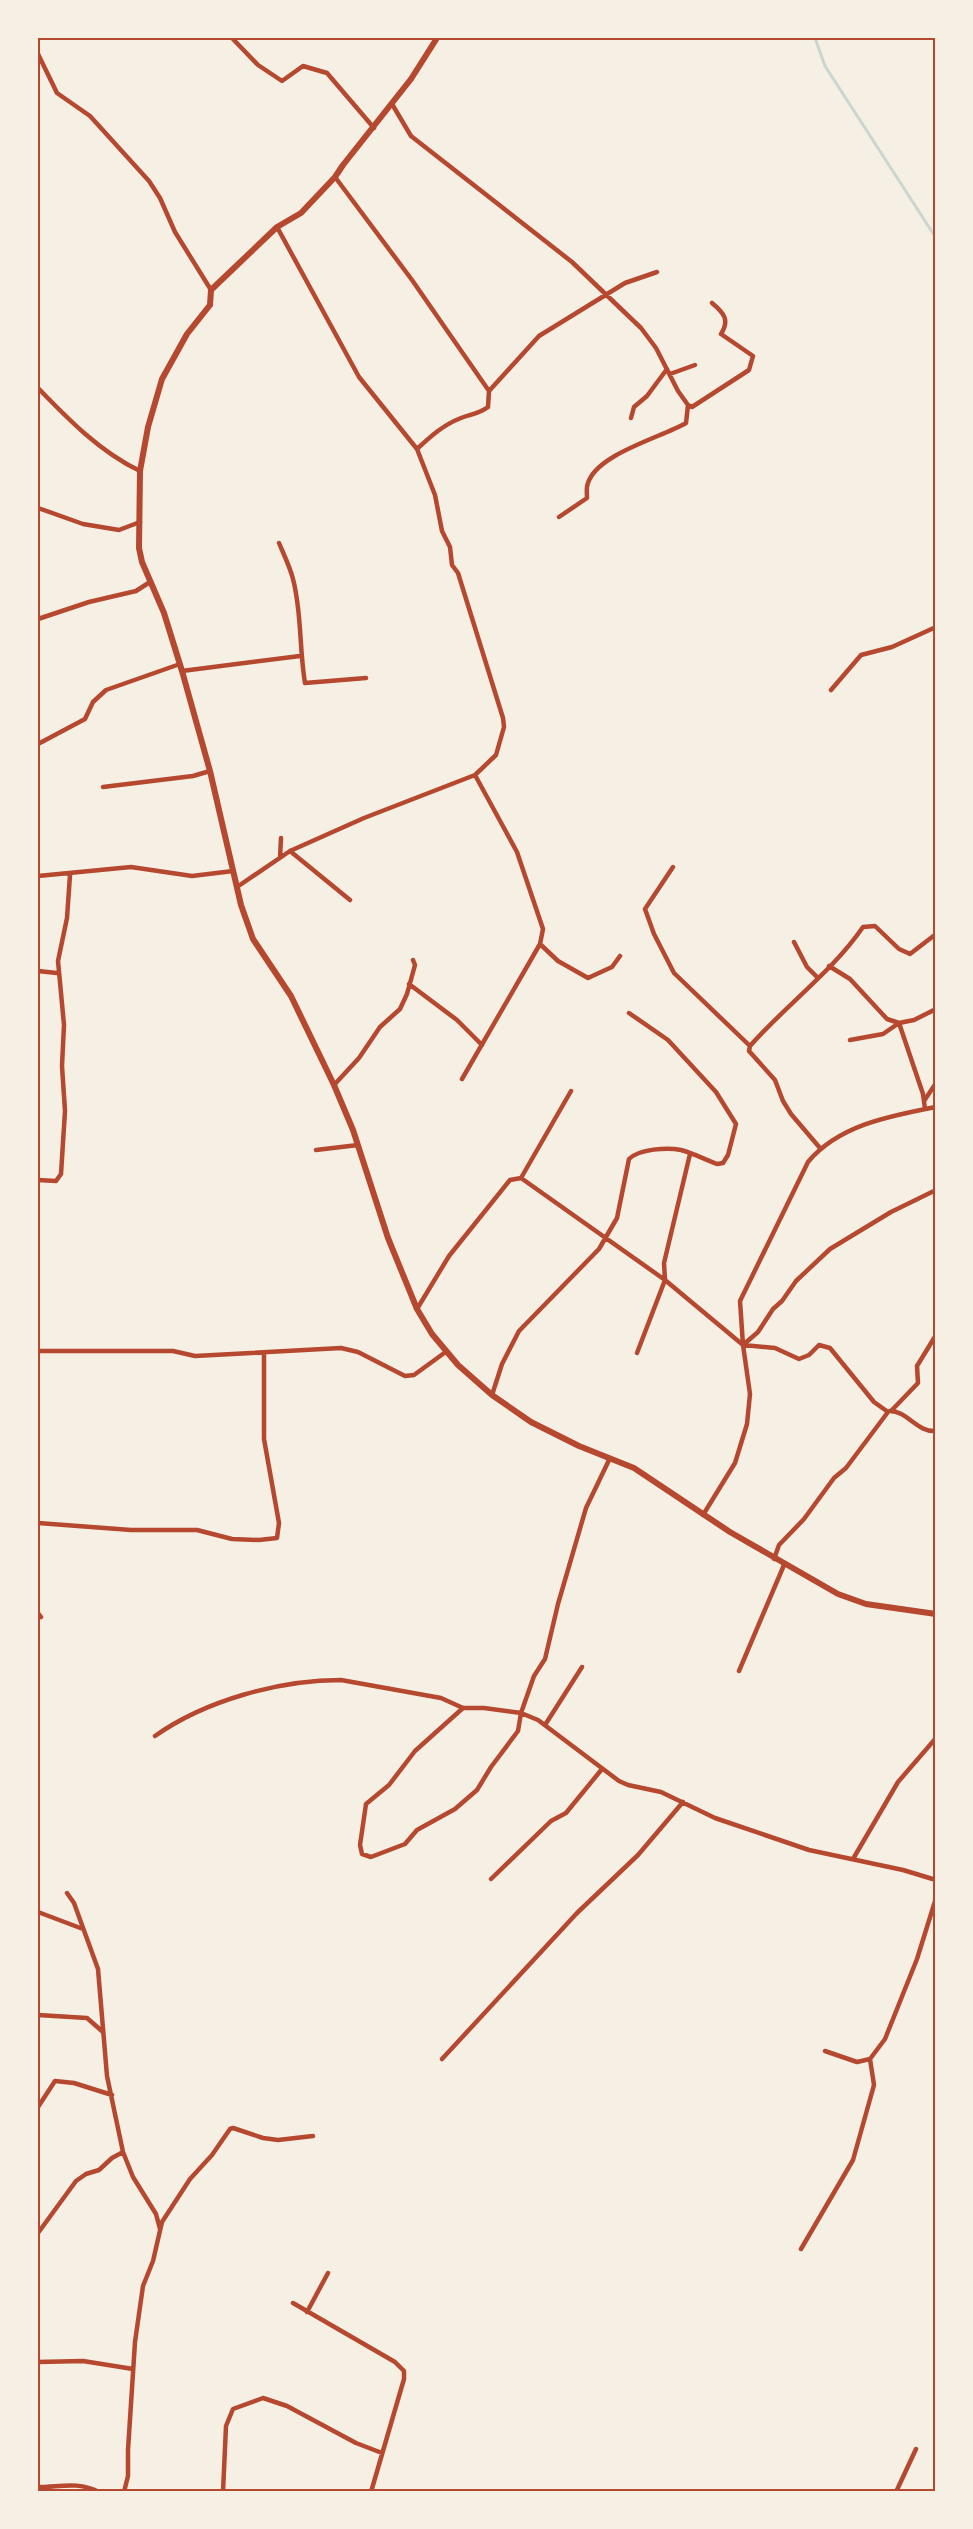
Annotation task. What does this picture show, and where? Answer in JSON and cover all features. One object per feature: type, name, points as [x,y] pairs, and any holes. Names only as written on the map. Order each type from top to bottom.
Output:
[{"type":"street","points":[[232,38],[258,65],[282,81],[303,66],[327,73],[374,128]]},
{"type":"street","points":[[211,290],[277,227],[301,213],[335,177],[411,79],[437,38]]},
{"type":"street","points":[[38,54],[57,93],[90,116],[149,181],[211,290],[210,305],[187,334],[162,379],[148,427],[140,471],[142,562],[164,613],[181,668],[210,771],[233,872],[253,939],[291,996],[334,1085],[358,1145],[388,1238],[417,1309],[432,1334],[458,1365],[492,1395],[531,1422],[634,1468],[703,1515],[774,1559],[838,1594],[866,1604],[936,1614]]},
{"type":"street","points":[[392,104],[411,136],[572,261],[641,328],[656,348],[688,405],[686,423],[666,435],[609,457],[588,482],[587,498],[559,517]]},
{"type":"street","points":[[335,177],[412,280],[489,391],[488,407],[479,414],[462,418],[436,431],[417,449]]},
{"type":"street","points":[[237,887],[290,851],[364,818],[475,775],[496,755],[504,727],[458,573],[452,565],[450,547],[442,531],[435,495],[417,449],[359,377],[277,227]]},
{"type":"street","points":[[489,391],[540,336],[626,283],[657,272]]},
{"type":"street","points":[[688,405],[699,404],[749,370],[753,356],[721,334],[726,327],[727,320],[721,310],[712,303]]},
{"type":"street","points":[[631,418],[634,407],[668,372],[695,365]]},
{"type":"street","points":[[38,388],[68,418],[119,461],[140,471]]},
{"type":"street","points":[[38,508],[83,524],[119,530],[140,522]]},
{"type":"street","points":[[279,543],[293,579],[299,618],[300,656],[305,683],[366,678]]},
{"type":"street","points":[[38,619],[89,602],[136,591],[150,582]]},
{"type":"street","points":[[831,690],[861,655],[892,647],[936,627]]},
{"type":"street","points":[[38,744],[85,719],[93,702],[106,690],[181,668],[300,656]]},
{"type":"street","points":[[102,787],[193,776],[210,771]]},
{"type":"street","points":[[462,1079],[540,944],[543,929],[517,852],[475,775]]},
{"type":"street","points":[[280,858],[281,838]]},
{"type":"street","points":[[290,851],[350,900]]},
{"type":"street","points":[[38,876],[70,875],[130,867],[192,876],[233,872]]},
{"type":"street","points":[[673,867],[645,909],[654,934],[674,973],[750,1046]]},
{"type":"street","points":[[38,1180],[56,1181],[60,1177],[62,1166],[65,1111],[62,1066],[63,1025],[57,973],[67,918],[70,875]]},
{"type":"street","points":[[820,1148],[791,1114],[775,1080],[749,1051],[750,1046],[775,1018],[852,944],[863,927],[875,926],[899,950],[910,954],[936,934]]},
{"type":"street","points":[[794,942],[807,968],[818,978]]},
{"type":"street","points":[[540,944],[566,966],[588,978],[612,967],[620,956]]},
{"type":"street","points":[[334,1085],[359,1058],[380,1027],[400,1009],[415,965],[413,960]]},
{"type":"street","points":[[829,966],[850,979],[887,1019],[899,1023]]},
{"type":"street","points":[[38,972],[57,973]]},
{"type":"street","points":[[409,984],[457,1020],[482,1045]]},
{"type":"street","points":[[850,1040],[883,1034],[899,1023],[915,1020],[936,1009]]},
{"type":"street","points":[[492,1395],[502,1364],[519,1331],[599,1249],[617,1218],[629,1159],[639,1153],[670,1149],[717,1164],[723,1163],[728,1155],[736,1124],[716,1092],[669,1040],[629,1013]]},
{"type":"street","points":[[899,1023],[925,1109]]},
{"type":"street","points":[[924,1101],[936,1083]]},
{"type":"street","points":[[521,1178],[571,1091]]},
{"type":"street","points":[[703,1515],[740,1453],[750,1394],[740,1301],[808,1162],[820,1148],[861,1126],[888,1116],[936,1107]]},
{"type":"street","points":[[316,1150],[358,1145]]},
{"type":"street","points":[[637,1353],[665,1280],[664,1263],[690,1154]]},
{"type":"street","points":[[417,1309],[449,1256],[510,1180],[521,1178],[665,1280],[743,1345],[775,1348],[799,1359],[809,1355],[819,1345],[830,1348],[874,1402],[927,1432],[936,1431]]},
{"type":"street","points":[[743,1345],[758,1332],[796,1281],[830,1249],[891,1212],[936,1190]]},
{"type":"street","points":[[774,1559],[779,1545],[804,1519],[834,1478],[846,1468],[890,1411],[918,1383],[917,1366],[921,1355],[936,1335]]},
{"type":"street","points":[[38,1351],[173,1351],[195,1356],[341,1348],[358,1352],[405,1376],[414,1375],[447,1351]]},
{"type":"street","points":[[38,1523],[131,1530],[197,1530],[232,1539],[277,1538],[279,1523],[264,1439],[264,1353]]},
{"type":"street","points":[[464,1708],[415,1751],[389,1785],[366,1804],[360,1845],[362,1854],[371,1857],[405,1844],[417,1830],[455,1809],[477,1790],[490,1767],[518,1731],[521,1713],[534,1676],[545,1659],[586,1509],[610,1458]]},
{"type":"street","points":[[739,1671],[784,1564]]},
{"type":"street","points":[[546,1725],[582,1667]]},
{"type":"street","points":[[155,1736],[206,1708],[245,1693],[326,1680],[341,1680],[441,1698],[464,1708],[521,1713],[546,1725],[602,1769],[628,1785],[661,1792],[715,1818],[809,1850],[903,1870],[936,1880]]},
{"type":"street","points":[[853,1859],[898,1782],[936,1738]]},
{"type":"street","points":[[491,1879],[551,1821],[566,1813],[602,1769]]},
{"type":"street","points":[[442,2059],[577,1913],[638,1855],[683,1802]]},
{"type":"street","points":[[67,1893],[74,1903],[98,1969],[112,2095],[123,2152],[133,2177],[156,2214],[160,2229]]},
{"type":"street","points":[[825,2051],[857,2062],[870,2059],[885,2039],[917,1959],[936,1898]]},
{"type":"street","points":[[38,1912],[83,1929]]},
{"type":"street","points":[[38,2015],[87,2018],[104,2032]]},
{"type":"street","points":[[801,2249],[853,2160],[874,2085],[870,2059]]},
{"type":"street","points":[[38,2107],[55,2081],[74,2083],[112,2095]]},
{"type":"street","points":[[124,2492],[128,2476],[133,2369],[139,2304],[160,2229],[190,2179],[212,2155],[230,2129],[278,2140],[313,2136]]},
{"type":"street","points":[[38,2233],[76,2181],[86,2174],[99,2170],[123,2152]]},
{"type":"street","points":[[307,2312],[328,2272]]},
{"type":"street","points":[[293,2303],[396,2362],[404,2371],[404,2379],[371,2492]]},
{"type":"street","points":[[38,2362],[82,2361],[133,2369]]},
{"type":"street","points":[[223,2492],[226,2426],[233,2409],[263,2398],[287,2406],[356,2443],[381,2453]]},
{"type":"street","points":[[896,2492],[916,2449]]},
{"type":"street","points":[[38,2487],[67,2484],[91,2487],[99,2492]]},
{"type":"waterway","points":[[815,38],[825,66],[936,238]]}]
